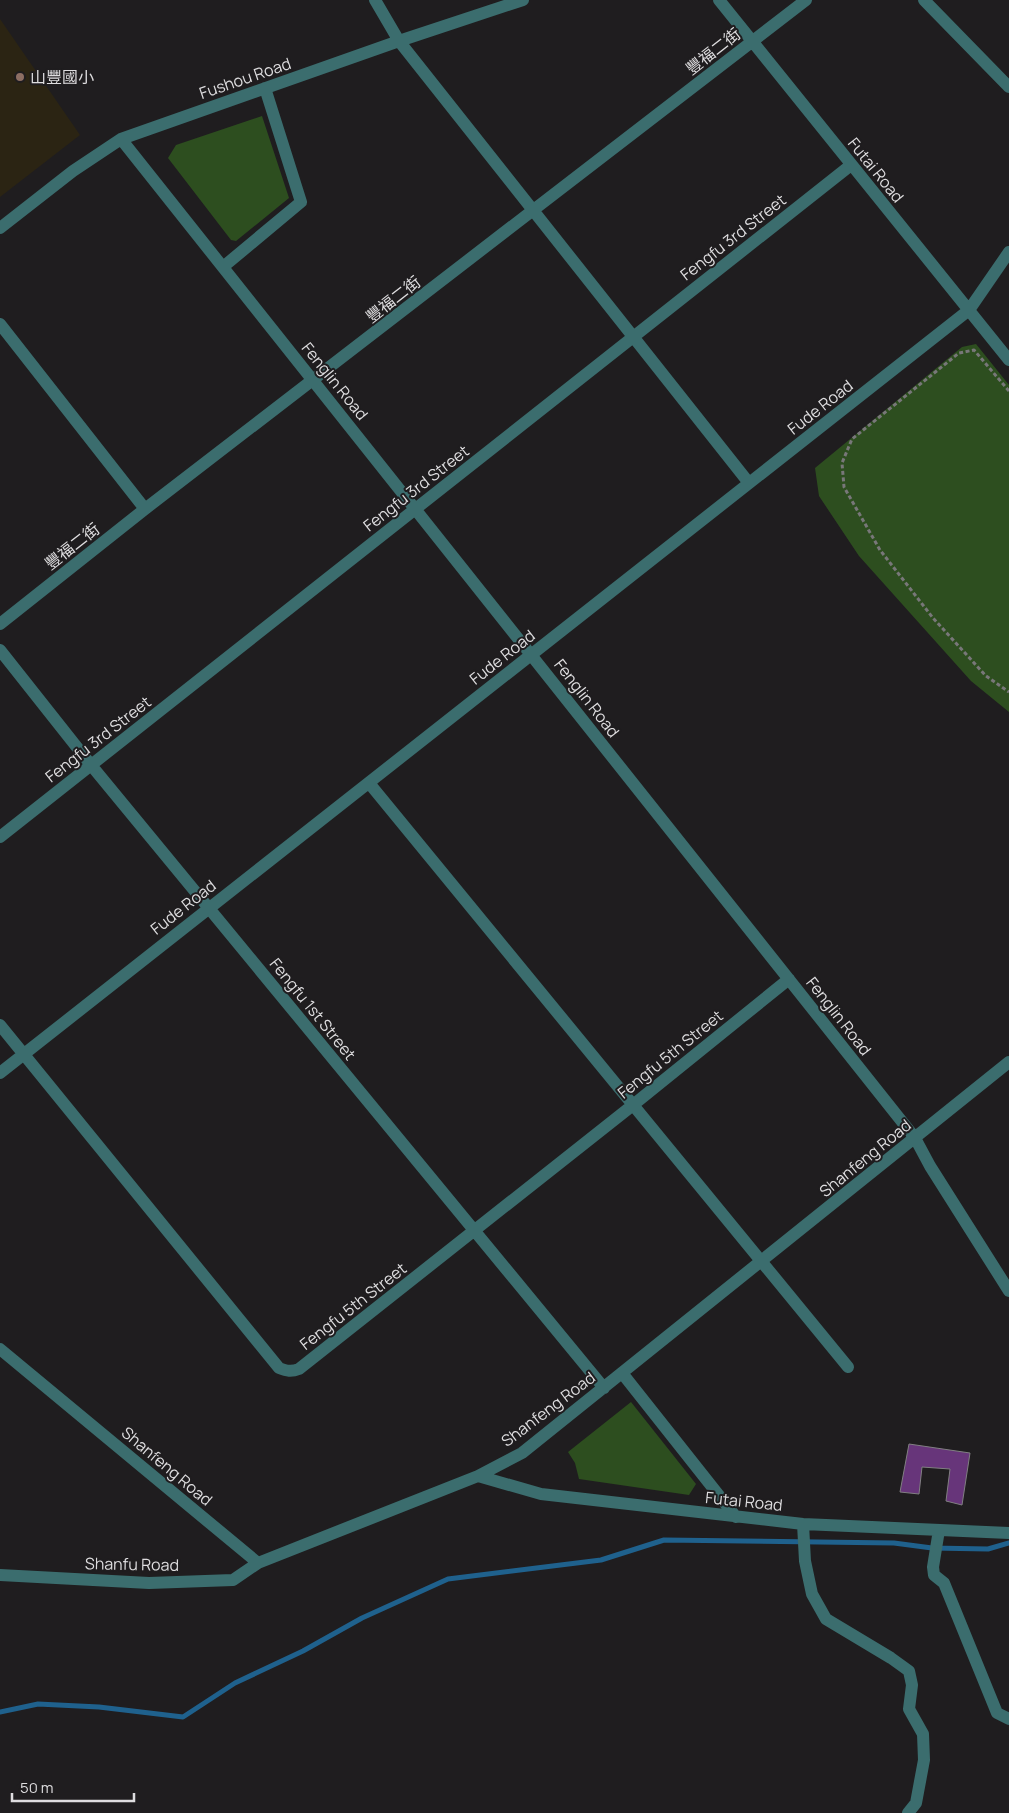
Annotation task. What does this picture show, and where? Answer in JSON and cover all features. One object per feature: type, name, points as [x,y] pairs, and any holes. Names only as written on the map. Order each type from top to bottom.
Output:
[{"type":"street","points":[[375,0],[399,41],[750,483]]},
{"type":"street","name":"Fushou Road","points":[[0,228],[73,171],[121,139],[399,41],[523,0]]},
{"type":"street","name":"Futai Road","points":[[719,0],[1009,360]]},
{"type":"street","name":"豐福二街","points":[[0,624],[145,509],[806,0]]},
{"type":"street","points":[[924,0],[1009,87]]},
{"type":"street","points":[[223,267],[301,202],[265,88]]},
{"type":"street","name":"Fenglin Road","points":[[121,139],[915,1138],[930,1166],[1009,1290]]},
{"type":"street","name":"Fengfu 3rd Street","points":[[0,837],[851,165]]},
{"type":"street","name":"Fude Road","points":[[0,1073],[208,907],[369,783],[969,310],[1009,252]]},
{"type":"street","points":[[0,324],[145,509]]},
{"type":"street","name":"Fengfu 1st Street","points":[[0,650],[91,765],[604,1388]]},
{"type":"street","points":[[369,783],[848,1367]]},
{"type":"street","name":"Fengfu 5th Street","points":[[0,1025],[280,1368],[286,1371],[298,1369],[475,1231],[789,979]]},
{"type":"street","name":"Shanfeng Road","points":[[0,1349],[258,1563],[478,1476],[522,1452],[622,1374],[1009,1062]]},
{"type":"street","points":[[622,1374],[736,1517]]},
{"type":"street","name":"Futai Road","points":[[478,1476],[541,1494],[736,1517],[803,1524],[911,1523],[939,1530],[1009,1532]]},
{"type":"street","points":[[803,1524],[805,1560],[812,1594],[826,1620],[892,1658],[909,1671],[912,1685],[909,1709],[923,1734],[924,1760],[916,1802],[908,1813]]},
{"type":"street","points":[[939,1530],[933,1567],[934,1575],[944,1583],[997,1713],[1009,1719]]},
{"type":"street","name":"Shanfu Road","points":[[0,1575],[149,1583],[233,1580],[258,1563]]},
{"type":"path","points":[[1009,391],[974,350],[959,352],[852,439],[842,463],[844,487],[880,550],[933,618],[986,676],[1009,692]]},
{"type":"shaded area","name":"山豐國小","points":[[0,19],[80,135],[0,197]]},
{"type":"green space","points":[[262,116],[289,198],[236,241],[231,240],[168,158],[176,145]]},
{"type":"green space","points":[[976,344],[1009,385],[1009,712],[971,681],[859,556],[819,496],[815,468],[962,347]]},
{"type":"green space","points":[[631,1402],[696,1484],[689,1495],[579,1479],[575,1463],[568,1452]]},
{"type":"building","points":[[909,1444],[970,1453],[962,1505],[946,1501],[950,1469],[922,1467],[919,1494],[900,1492]]},
{"type":"waterway","points":[[0,1712],[38,1704],[99,1707],[183,1717],[235,1683],[303,1651],[362,1618],[448,1579],[601,1560],[664,1540],[894,1543],[932,1548],[988,1549],[1009,1543]]},
{"type":"place","name":"山豐國小","points":[[20,77]]}]
